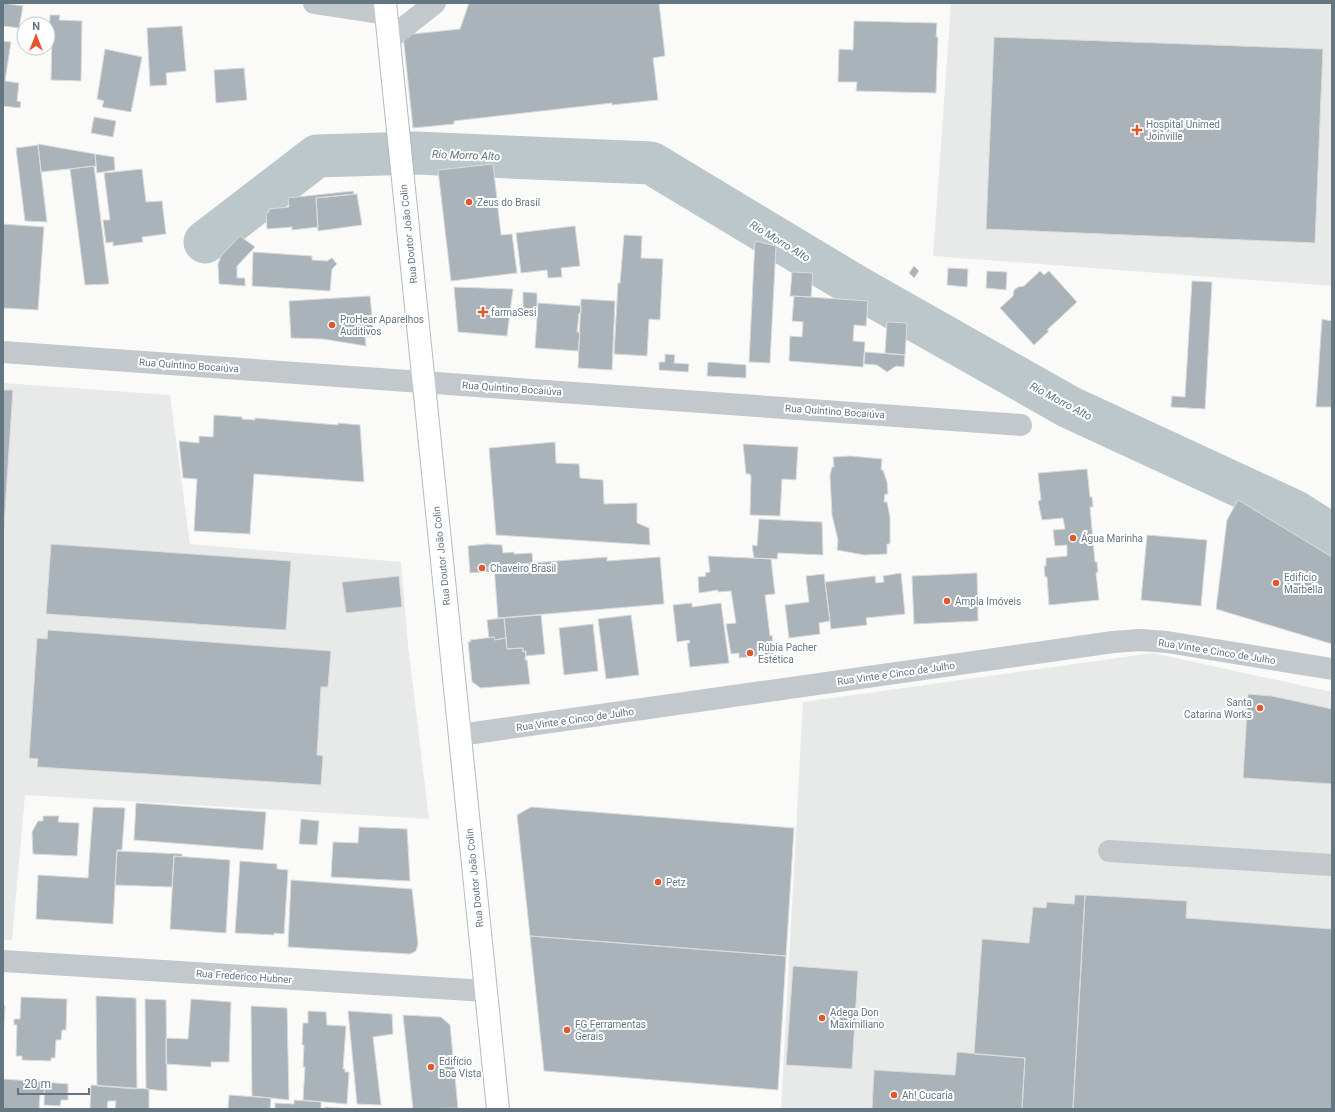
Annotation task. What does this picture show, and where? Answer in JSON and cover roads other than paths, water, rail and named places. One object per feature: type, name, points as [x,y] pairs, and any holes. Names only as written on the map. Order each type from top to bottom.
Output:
[{"type":"main road","name":"Rua Doutor João Colin","points":[[385,9],[498,1109]]},
{"type":"street","points":[[314,3],[385,9]]},
{"type":"street","points":[[388,40],[435,3]]},
{"type":"street","name":"Rua Quintino Bocaiúva","points":[[3,352],[1021,425]]},
{"type":"street","name":"Rua Vinte e Cinco de Julho","points":[[460,735],[1113,642],[1140,640],[1167,642],[1332,669]]},
{"type":"street","points":[[1109,851],[1332,864]]},
{"type":"street","name":"Rua Frederico Hubner","points":[[3,961],[486,991]]},
{"type":"waterway","name":"Rio Morro Alto","points":[[205,242],[317,156],[416,153],[651,163],[857,287],[1069,407],[1294,511],[1332,535]]},
{"type":"place","name":"Hospital Unimed Joinville","points":[[1137,130]]},
{"type":"place","name":"Zeus do Brasil","points":[[469,202]]},
{"type":"place","name":"farmaSesi","points":[[483,312]]},
{"type":"place","name":"ProHear Aparelhos Auditivos","points":[[332,325]]},
{"type":"place","name":"Água Marinha","points":[[1073,538]]},
{"type":"place","name":"Chaveiro Brasil","points":[[482,568]]},
{"type":"place","name":"Edifício Marbella","points":[[1276,583]]},
{"type":"place","name":"Ampla Imóveis","points":[[947,601]]},
{"type":"place","name":"Rúbia Pacher Estética","points":[[750,653]]},
{"type":"place","name":"Santa Catarina Works","points":[[1260,708]]},
{"type":"place","name":"Petz","points":[[658,882]]},
{"type":"place","name":"Adega Don Maximiliano","points":[[822,1018]]},
{"type":"place","name":"FG Ferramentas Gerais","points":[[567,1030]]},
{"type":"place","name":"Edifício Boa Vista","points":[[431,1067]]},
{"type":"place","name":"Ah! Cucaria","points":[[894,1095]]}]
